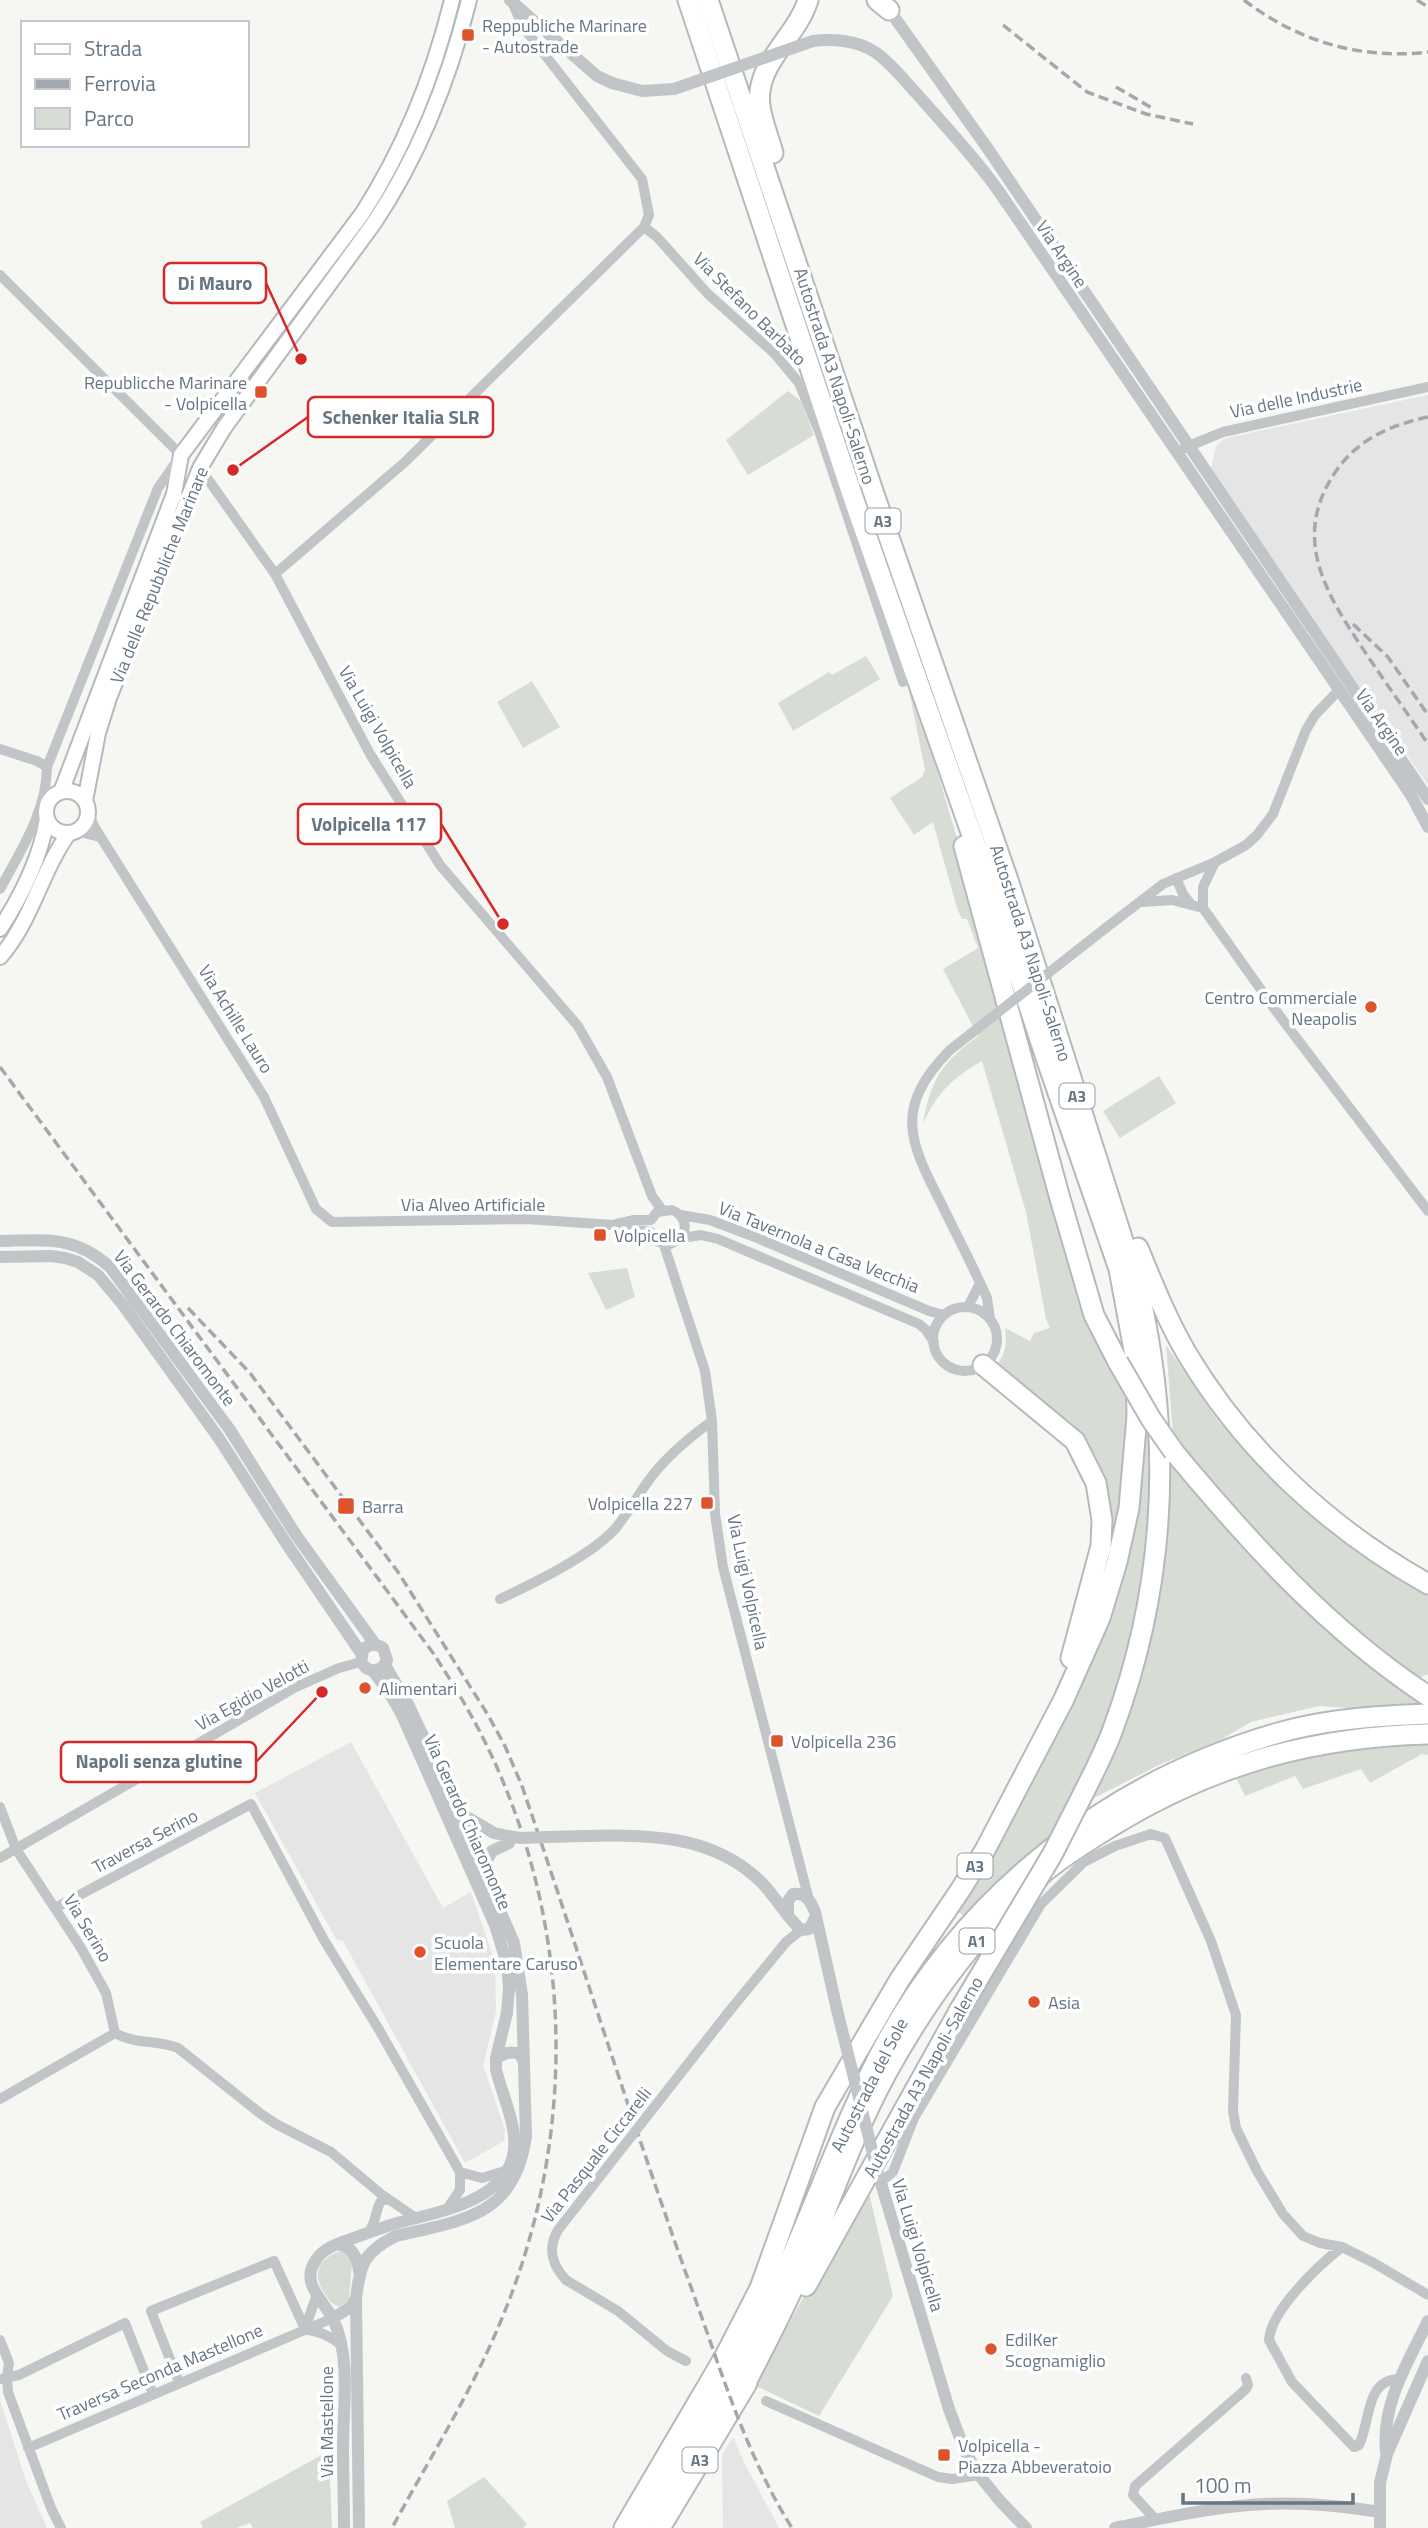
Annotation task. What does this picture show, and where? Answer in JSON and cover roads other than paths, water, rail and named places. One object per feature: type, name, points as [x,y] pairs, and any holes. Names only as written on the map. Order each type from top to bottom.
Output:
[{"type":"highway","name":"Autostrada A3 Napoli-Salerno","points":[[624,2528],[725,2356],[760,2288],[825,2107],[875,2020],[961,1889],[1010,1806],[1064,1699],[1100,1618],[1117,1562],[1129,1508],[1137,1416],[1136,1361],[1119,1269],[939,740],[855,503],[688,0]]},
{"type":"highway","name":"Autostrada A3 Napoli-Salerno","points":[[660,2528],[741,2392],[779,2336],[959,2011],[1052,1855],[1084,1792],[1112,1731],[1144,1622],[1152,1583],[1161,1477],[1161,1435],[1150,1340],[1139,1291],[1008,880],[875,498],[708,0]]},
{"type":"highway","points":[[808,0],[799,20],[767,67],[760,86],[760,105],[819,327]]},
{"type":"highway","points":[[939,740],[969,866],[1094,1315],[1151,1419],[1174,1452],[1227,1516],[1278,1572],[1332,1620],[1420,1691]]},
{"type":"highway","points":[[1060,1040],[1099,1135],[1136,1244],[1164,1312],[1187,1355],[1222,1407],[1251,1442],[1318,1509],[1368,1547],[1428,1584]]},
{"type":"highway","points":[[935,1928],[1012,1782],[1064,1675],[1080,1629],[1101,1546],[1102,1520],[1096,1483],[1075,1441],[983,1365]]},
{"type":"highway","name":"Autostrada del Sole","points":[[639,2528],[752,2339],[776,2292],[848,2121],[889,2039],[929,1976],[983,1911],[1041,1856],[1080,1826],[1113,1804],[1179,1769],[1279,1732],[1368,1717],[1428,1714]]},
{"type":"highway","name":"Autostrada del Sole","points":[[741,2392],[783,2311],[854,2142],[886,2074],[907,2038],[970,1950],[1043,1873],[1135,1812],[1182,1787],[1230,1768],[1290,1750],[1344,1740],[1428,1734]]},
{"type":"main road","name":"Via delle Repubbliche Marinare","points":[[0,929],[41,849],[48,802],[61,792],[174,494],[181,455],[380,187],[421,100],[444,33],[452,0]]},
{"type":"main road","name":"Via delle Repubbliche Marinare","points":[[0,957],[16,934],[54,856],[72,832],[84,825],[98,733],[109,698],[200,468],[224,428],[397,188],[436,107],[452,63],[469,0]]},
{"type":"main road","points":[[61,792],[75,792],[87,806]]},
{"type":"main road","points":[[47,820],[56,830],[72,832]]},
{"type":"street","points":[[275,574],[405,461],[644,227],[649,215],[642,179],[523,27],[511,1]]},
{"type":"street","name":"Via Argine","points":[[511,1],[597,75],[612,83],[642,91],[674,89],[813,41],[832,40],[874,51],[892,67],[1000,192],[1175,452],[1428,799]]},
{"type":"street","name":"Via Argine","points":[[883,3],[988,149],[1188,446],[1344,686],[1428,827]]},
{"type":"street","name":"Via Stefano Barbato","points":[[644,227],[657,237],[707,293],[775,354],[799,383],[819,431],[903,682]]},
{"type":"street","points":[[0,275],[181,455],[158,488],[47,767],[47,785],[29,836],[0,889]]},
{"type":"street","name":"Via delle Industrie","points":[[1175,452],[1223,432],[1428,387]]},
{"type":"street","name":"Via Luigi Volpicella","points":[[200,468],[275,574],[370,754],[440,865],[578,1026],[607,1077],[652,1196],[662,1210]]},
{"type":"street","points":[[990,1319],[987,1298],[920,1162],[912,1132],[914,1109],[922,1084],[950,1050],[1107,927],[1147,901],[1156,888],[1246,845],[1267,824],[1306,730],[1315,715],[1344,686]]},
{"type":"street","points":[[0,749],[47,767]]},
{"type":"street","name":"Via Achille Lauro","points":[[87,806],[100,837],[264,1097],[316,1209],[332,1222]]},
{"type":"street","points":[[72,832],[100,837]]},
{"type":"street","points":[[1203,908],[1203,887],[1215,862]]},
{"type":"street","points":[[1176,878],[1190,903]]},
{"type":"street","points":[[1147,901],[1190,903],[1203,908],[1279,1016],[1428,1211]]},
{"type":"street","points":[[662,1210],[672,1210],[681,1215],[685,1226],[673,1242],[653,1238],[650,1225],[662,1210]]},
{"type":"street","name":"Via Tavernola a Casa Vecchia","points":[[681,1215],[710,1220],[745,1233],[944,1315]]},
{"type":"street","name":"Via Alveo Artificiale","points":[[332,1222],[526,1219],[613,1225],[633,1220],[650,1225]]},
{"type":"street","name":"Via Tavernola a Casa Vecchia","points":[[673,1242],[701,1234],[748,1250],[919,1324],[934,1342]]},
{"type":"street","name":"Via Gerardo Chiaromonte","points":[[0,1241],[65,1241],[96,1255],[110,1267],[230,1430],[296,1535],[375,1644]]},
{"type":"street","name":"Via Luigi Volpicella","points":[[673,1242],[669,1257],[705,1371],[712,1421],[715,1514],[723,1567],[809,1900]]},
{"type":"street","name":"Via Gerardo Chiaromonte","points":[[0,1257],[65,1258],[78,1262],[98,1275],[219,1437],[361,1658]]},
{"type":"street","points":[[968,1307],[980,1283]]},
{"type":"street","points":[[968,1307],[982,1312],[990,1319],[996,1329],[996,1346],[992,1356],[983,1365],[973,1370],[962,1370],[943,1361],[936,1352],[934,1331],[944,1315],[953,1309],[968,1307]]},
{"type":"street","points":[[500,1599],[576,1558],[613,1531],[653,1474],[681,1444],[712,1421]]},
{"type":"street","points":[[375,1644],[386,1651],[386,1665],[378,1671],[366,1668],[361,1658],[368,1645],[375,1644]]},
{"type":"street","name":"Via Egidio Velotti","points":[[0,1858],[296,1688],[361,1658]]},
{"type":"street","name":"Via Gerardo Chiaromonte","points":[[316,2297],[311,2272],[316,2259],[338,2244],[463,2205],[482,2196],[500,2179],[512,2160],[515,2138],[499,2084],[496,2058],[508,2013],[507,1964],[471,1845],[408,1704],[386,1665]]},
{"type":"street","name":"Via Gerardo Chiaromonte","points":[[359,2271],[376,2248],[385,2241],[474,2216],[501,2197],[515,2177],[523,2157],[526,2124],[519,1965],[514,1943],[483,1867],[401,1715],[373,1671]]},
{"type":"street","name":"Traversa Serino","points":[[55,1908],[251,1804],[324,1940],[460,2172]]},
{"type":"street","name":"Via Serino","points":[[0,1807],[16,1849],[106,1993],[115,2033]]},
{"type":"street","points":[[457,1812],[506,1839]]},
{"type":"street","points":[[879,2176],[893,2172],[914,2118],[1041,1904],[1084,1861],[1115,1846],[1151,1834],[1165,1838],[1173,1853],[1211,1941],[1233,2004],[1236,2015],[1233,2111],[1236,2128],[1257,2171],[1283,2214],[1303,2236],[1320,2243],[1342,2247],[1428,2295]]},
{"type":"street","points":[[471,1845],[506,1839],[547,1837],[644,1836],[683,1840],[713,1851],[762,1883],[809,1900],[815,1917],[809,1929],[803,1930],[789,1918],[762,1883]]},
{"type":"street","points":[[483,1867],[492,1850],[506,1839]]},
{"type":"street","name":"Via Luigi Volpicella","points":[[795,1894],[802,1882],[802,1871]]},
{"type":"street","points":[[789,1918],[786,1907],[795,1894]]},
{"type":"street","name":"Via Luigi Volpicella","points":[[815,1917],[879,2176],[949,2409],[965,2451],[979,2474],[1026,2528]]},
{"type":"street","name":"Via Pasquale Ciccarelli","points":[[786,1942],[789,1918]]},
{"type":"street","name":"Via Luigi Volpicella","points":[[803,1930],[822,1951]]},
{"type":"street","name":"Via Pasquale Ciccarelli","points":[[686,2361],[659,2345],[618,2311],[566,2280],[557,2270],[552,2255],[553,2239],[727,2014],[786,1942],[803,1930]]},
{"type":"street","points":[[0,2099],[115,2033],[125,2038],[164,2042],[178,2048],[276,2124],[331,2152],[389,2200],[416,2218]]},
{"type":"street","points":[[496,2058],[514,2052],[520,2054],[523,2060]]},
{"type":"street","points":[[447,2209],[460,2190],[460,2172],[482,2178],[505,2171]]},
{"type":"street","points":[[368,2233],[377,2218],[378,2204],[382,2200],[389,2200]]},
{"type":"street","points":[[316,2297],[333,2318],[351,2307],[356,2299],[359,2271],[357,2257],[345,2245],[338,2244]]},
{"type":"street","points":[[1342,2247],[1290,2299],[1273,2322],[1269,2340],[1292,2382],[1353,2447],[1359,2445],[1364,2436],[1368,2410],[1378,2388],[1385,2381],[1400,2379]]},
{"type":"street","points":[[179,2382],[151,2311],[274,2260],[305,2329]]},
{"type":"street","points":[[305,2329],[316,2297]]},
{"type":"street","name":"Via Mastellone","points":[[356,2299],[359,2528]]},
{"type":"street","name":"Via Mastellone","points":[[333,2318],[344,2358],[344,2528]]},
{"type":"street","name":"Traversa Seconda Mastellone","points":[[28,2448],[333,2318]]},
{"type":"street","points":[[1387,2454],[1386,2416],[1400,2379],[1428,2321]]},
{"type":"street","points":[[3,2377],[19,2375],[125,2323],[153,2394]]},
{"type":"street","points":[[305,2329],[325,2334],[340,2344]]},
{"type":"street","points":[[0,2340],[9,2363],[3,2377],[51,2508],[61,2528]]},
{"type":"street","points":[[1380,2528],[1380,2483],[1387,2454],[1428,2361]]},
{"type":"street","points":[[1156,2520],[1133,2495],[1135,2486],[1246,2389],[1246,2378]]},
{"type":"street","points":[[766,2401],[938,2477],[952,2479],[979,2474]]},
{"type":"street","points":[[1115,2528],[1156,2520],[1174,2522],[1212,2509],[1266,2504],[1335,2506],[1380,2512]]},
{"type":"railway","points":[[1244,0],[1286,27],[1331,44],[1378,53],[1428,52]]},
{"type":"railway","points":[[1417,0],[1428,7]]},
{"type":"railway","points":[[1003,25],[1087,92],[1146,114],[1193,124]]},
{"type":"railway","points":[[1116,87],[1152,108]]},
{"type":"railway","points":[[1428,417],[1387,430],[1363,443],[1353,452],[1334,474],[1321,499],[1315,523],[1315,546],[1328,590],[1367,655],[1428,744]]},
{"type":"railway","points":[[1353,624],[1388,657],[1428,715]]},
{"type":"railway","points":[[0,1067],[442,1666],[495,1763],[521,1831],[540,1900],[552,1971],[556,2042],[553,2114],[543,2185],[525,2255],[489,2349],[392,2528]]},
{"type":"railway","points":[[188,1308],[250,1373],[398,1572],[505,1746],[522,1786],[645,2156],[722,2375],[760,2469],[792,2528]]},
{"type":"place","name":"Reppubliche Marinare - Autostrade","points":[[468,35]]},
{"type":"place","name":"Di Mauro","points":[[301,359]]},
{"type":"place","name":"Republicche Marinare - Volpicella","points":[[261,392]]},
{"type":"place","name":"Schenker Italia SLR","points":[[233,470]]},
{"type":"place","name":"Volpicella 117","points":[[503,924]]},
{"type":"place","name":"Centro Commerciale Neapolis","points":[[1371,1007]]},
{"type":"place","name":"Volpicella","points":[[600,1235]]},
{"type":"place","name":"Volpicella 227","points":[[707,1503]]},
{"type":"place","name":"Barra","points":[[346,1506]]},
{"type":"place","name":"Alimentari","points":[[365,1688]]},
{"type":"place","name":"Napoli senza glutine","points":[[322,1692]]},
{"type":"place","name":"Volpicella 236","points":[[777,1741]]},
{"type":"place","name":"Scuola Elementare Caruso","points":[[420,1952]]},
{"type":"place","name":"Asia","points":[[1034,2002]]},
{"type":"place","name":"EdilKer Scognamiglio","points":[[991,2349]]},
{"type":"place","name":"Volpicella - Piazza Abbeveratoio","points":[[944,2455]]}]
